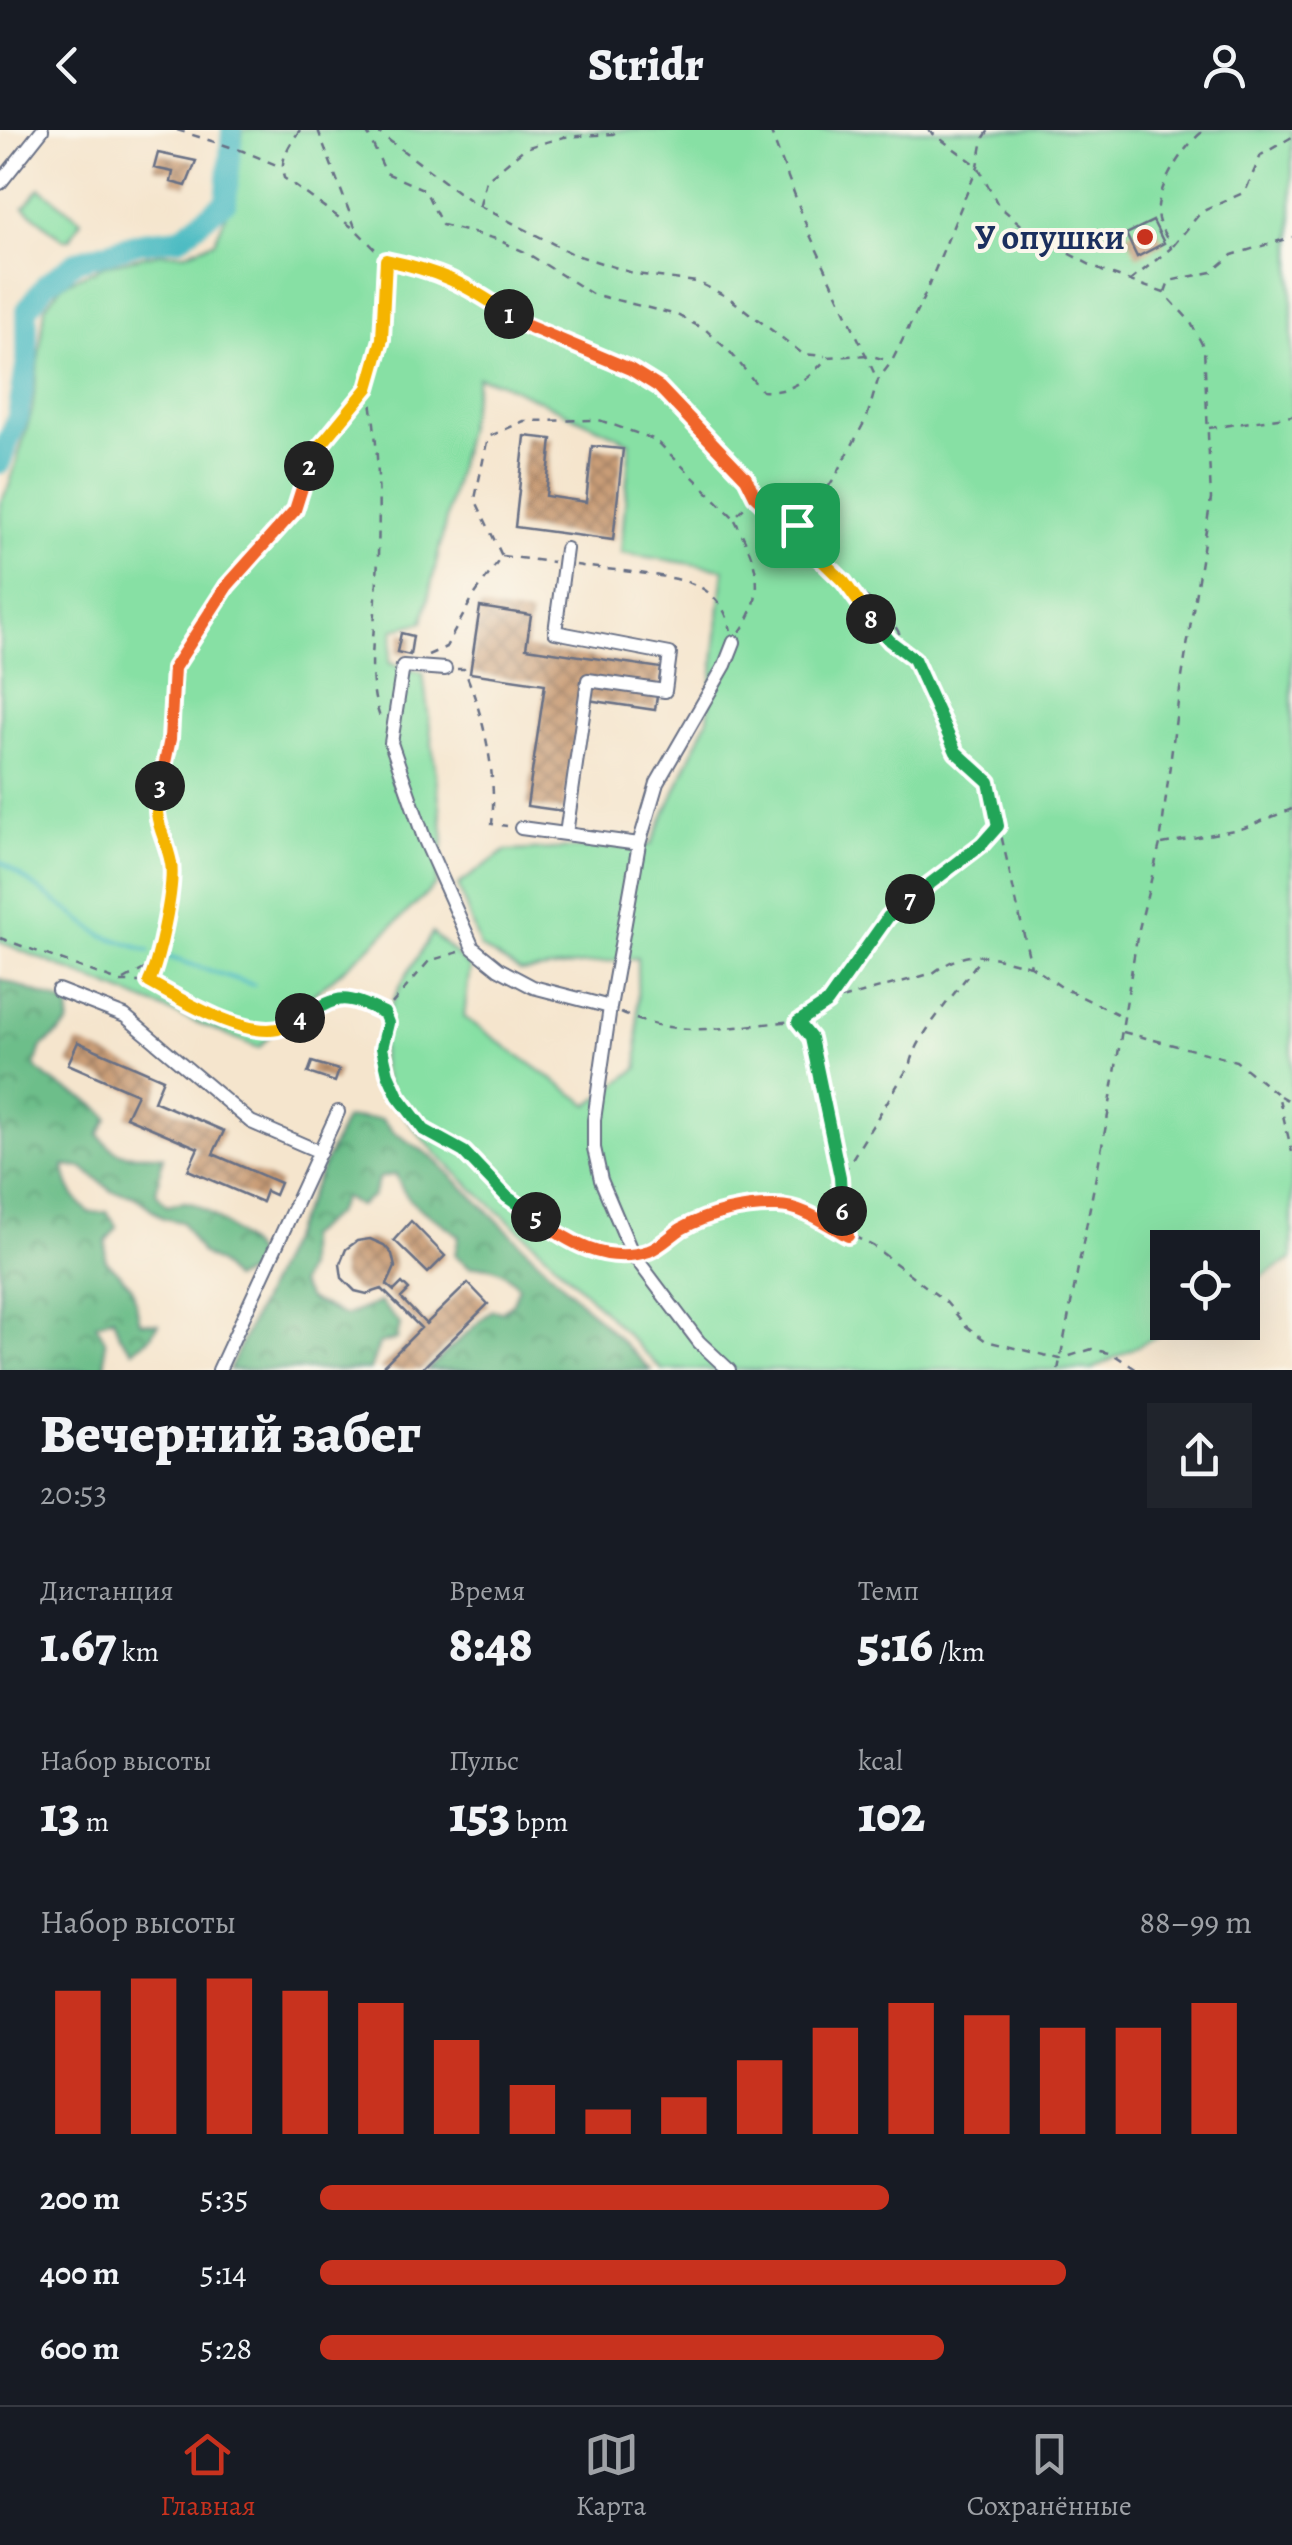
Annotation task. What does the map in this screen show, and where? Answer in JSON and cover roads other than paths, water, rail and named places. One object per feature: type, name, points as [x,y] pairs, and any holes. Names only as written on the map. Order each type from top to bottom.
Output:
[{"type":"street","points":[[0,182],[42,130]]},
{"type":"street","points":[[565,556],[555,632],[670,654],[665,690],[588,680],[566,834]]},
{"type":"street","points":[[729,1370],[699,1342],[632,1253],[601,1180],[594,1148],[594,1120],[639,844],[658,783],[734,642]]},
{"type":"street","points":[[445,669],[403,666],[391,743],[424,838],[473,948],[498,970],[533,987],[596,1000],[610,1007]]},
{"type":"street","points":[[521,828],[639,844]]},
{"type":"street","points":[[58,990],[126,1016],[251,1122],[320,1152]]},
{"type":"street","points":[[219,1370],[338,1112]]},
{"type":"waterway","points":[[0,463],[18,416],[27,360],[27,310],[46,284],[77,261],[142,242],[180,238],[226,201],[232,130]]},
{"type":"waterway","points":[[0,861],[102,935],[149,951]]},
{"type":"waterway","points":[[162,955],[254,985]]},
{"type":"place","name":"У опушки","points":[[1145,237]]}]
